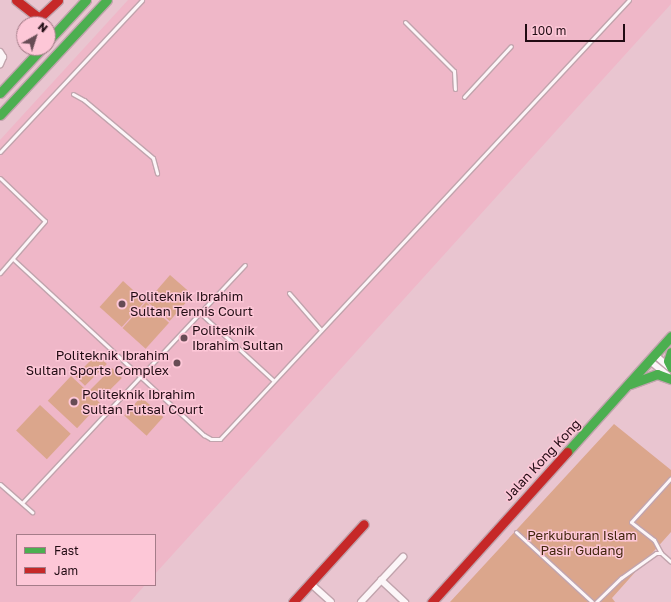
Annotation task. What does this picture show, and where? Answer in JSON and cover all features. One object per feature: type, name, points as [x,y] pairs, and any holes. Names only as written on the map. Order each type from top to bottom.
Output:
[{"type":"main road","points":[[16,0],[39,18],[58,0]]},
{"type":"main road","points":[[56,32],[86,0]]},
{"type":"main road","points":[[0,115],[107,0]]},
{"type":"main road","points":[[0,93],[35,56]]},
{"type":"main road","name":"Jalan Kong Kong","points":[[432,602],[671,336]]},
{"type":"main road","points":[[671,352],[668,361],[671,368]]},
{"type":"main road","points":[[628,385],[657,374],[671,379]]},
{"type":"main road","points":[[293,602],[364,524]]},
{"type":"street","points":[[0,64],[2,55]]},
{"type":"street","points":[[652,358],[671,368]]},
{"type":"street","points":[[652,358],[671,379]]},
{"type":"street","points":[[361,602],[403,557]]},
{"type":"street","points":[[381,580],[405,602]]},
{"type":"street","points":[[310,583],[331,602]]},
{"type":"lane","points":[[0,152],[142,0]]},
{"type":"lane","points":[[13,259],[204,435],[215,440],[223,436],[629,0]]},
{"type":"lane","points":[[405,22],[454,71],[455,89]]},
{"type":"lane","points":[[464,97],[511,46]]},
{"type":"lane","points":[[73,94],[84,100],[153,158],[157,173]]},
{"type":"lane","points":[[0,178],[46,221],[0,273]]},
{"type":"lane","points":[[22,503],[245,265]]},
{"type":"lane","points":[[289,292],[321,330]]},
{"type":"lane","points":[[200,313],[274,381]]},
{"type":"lane","points":[[671,478],[631,522],[654,540],[661,554],[671,562]]},
{"type":"lane","points":[[0,484],[32,512]]},
{"type":"lane","points":[[516,532],[590,602]]},
{"type":"lane","points":[[596,602],[646,559],[656,553],[661,554]]},
{"type":"shaded area","name":"Politeknik Ibrahim Sultan","points":[[128,0],[671,0],[671,4],[156,573],[156,534],[16,534],[16,586],[144,586],[130,602],[0,602],[0,140]]},
{"type":"green space","name":"Politeknik Ibrahim Sultan Tennis Court","points":[[170,275],[193,295],[170,321],[147,301]]},
{"type":"green space","name":"Politeknik Ibrahim Sultan Tennis Court","points":[[123,281],[145,301],[122,327],[100,307]]},
{"type":"green space","name":"Politeknik Ibrahim Sultan Tennis Court","points":[[146,302],[169,323],[146,349],[123,328]]},
{"type":"green space","points":[[97,354],[107,364],[85,386],[75,376]]},
{"type":"green space","points":[[112,368],[122,378],[100,400],[90,390]]},
{"type":"green space","name":"Politeknik Ibrahim Sultan Futsal Court","points":[[71,376],[100,403],[77,428],[48,401]]},
{"type":"green space","points":[[141,397],[163,417],[147,436],[124,416]]},
{"type":"green space","points":[[40,405],[71,434],[47,459],[16,431]]},
{"type":"green space","name":"Perkuburan Islam Pasir Gudang","points":[[614,424],[671,470],[671,532],[612,598],[615,602],[450,602]]},
{"type":"traffic: fast","points":[[56,32],[86,0]]},
{"type":"traffic: fast","points":[[0,115],[107,0]]},
{"type":"traffic: fast","points":[[0,93],[35,56]]},
{"type":"traffic: fast","points":[[567,452],[671,336]]},
{"type":"traffic: fast","points":[[671,352],[668,361],[671,367]]},
{"type":"traffic: fast","points":[[630,384],[657,374],[671,379]]},
{"type":"traffic: jam","points":[[16,0],[39,18],[58,0]]},
{"type":"traffic: jam","points":[[432,602],[567,452]]},
{"type":"traffic: jam","points":[[293,602],[364,524]]},
{"type":"place","name":"Politeknik Ibrahim Sultan Tennis Court","points":[[122,304]]},
{"type":"place","name":"Politeknik Ibrahim Sultan","points":[[184,338]]},
{"type":"place","name":"Politeknik Ibrahim Sultan Sports Complex","points":[[177,363]]},
{"type":"place","name":"Politeknik Ibrahim Sultan Futsal Court","points":[[74,402]]}]
